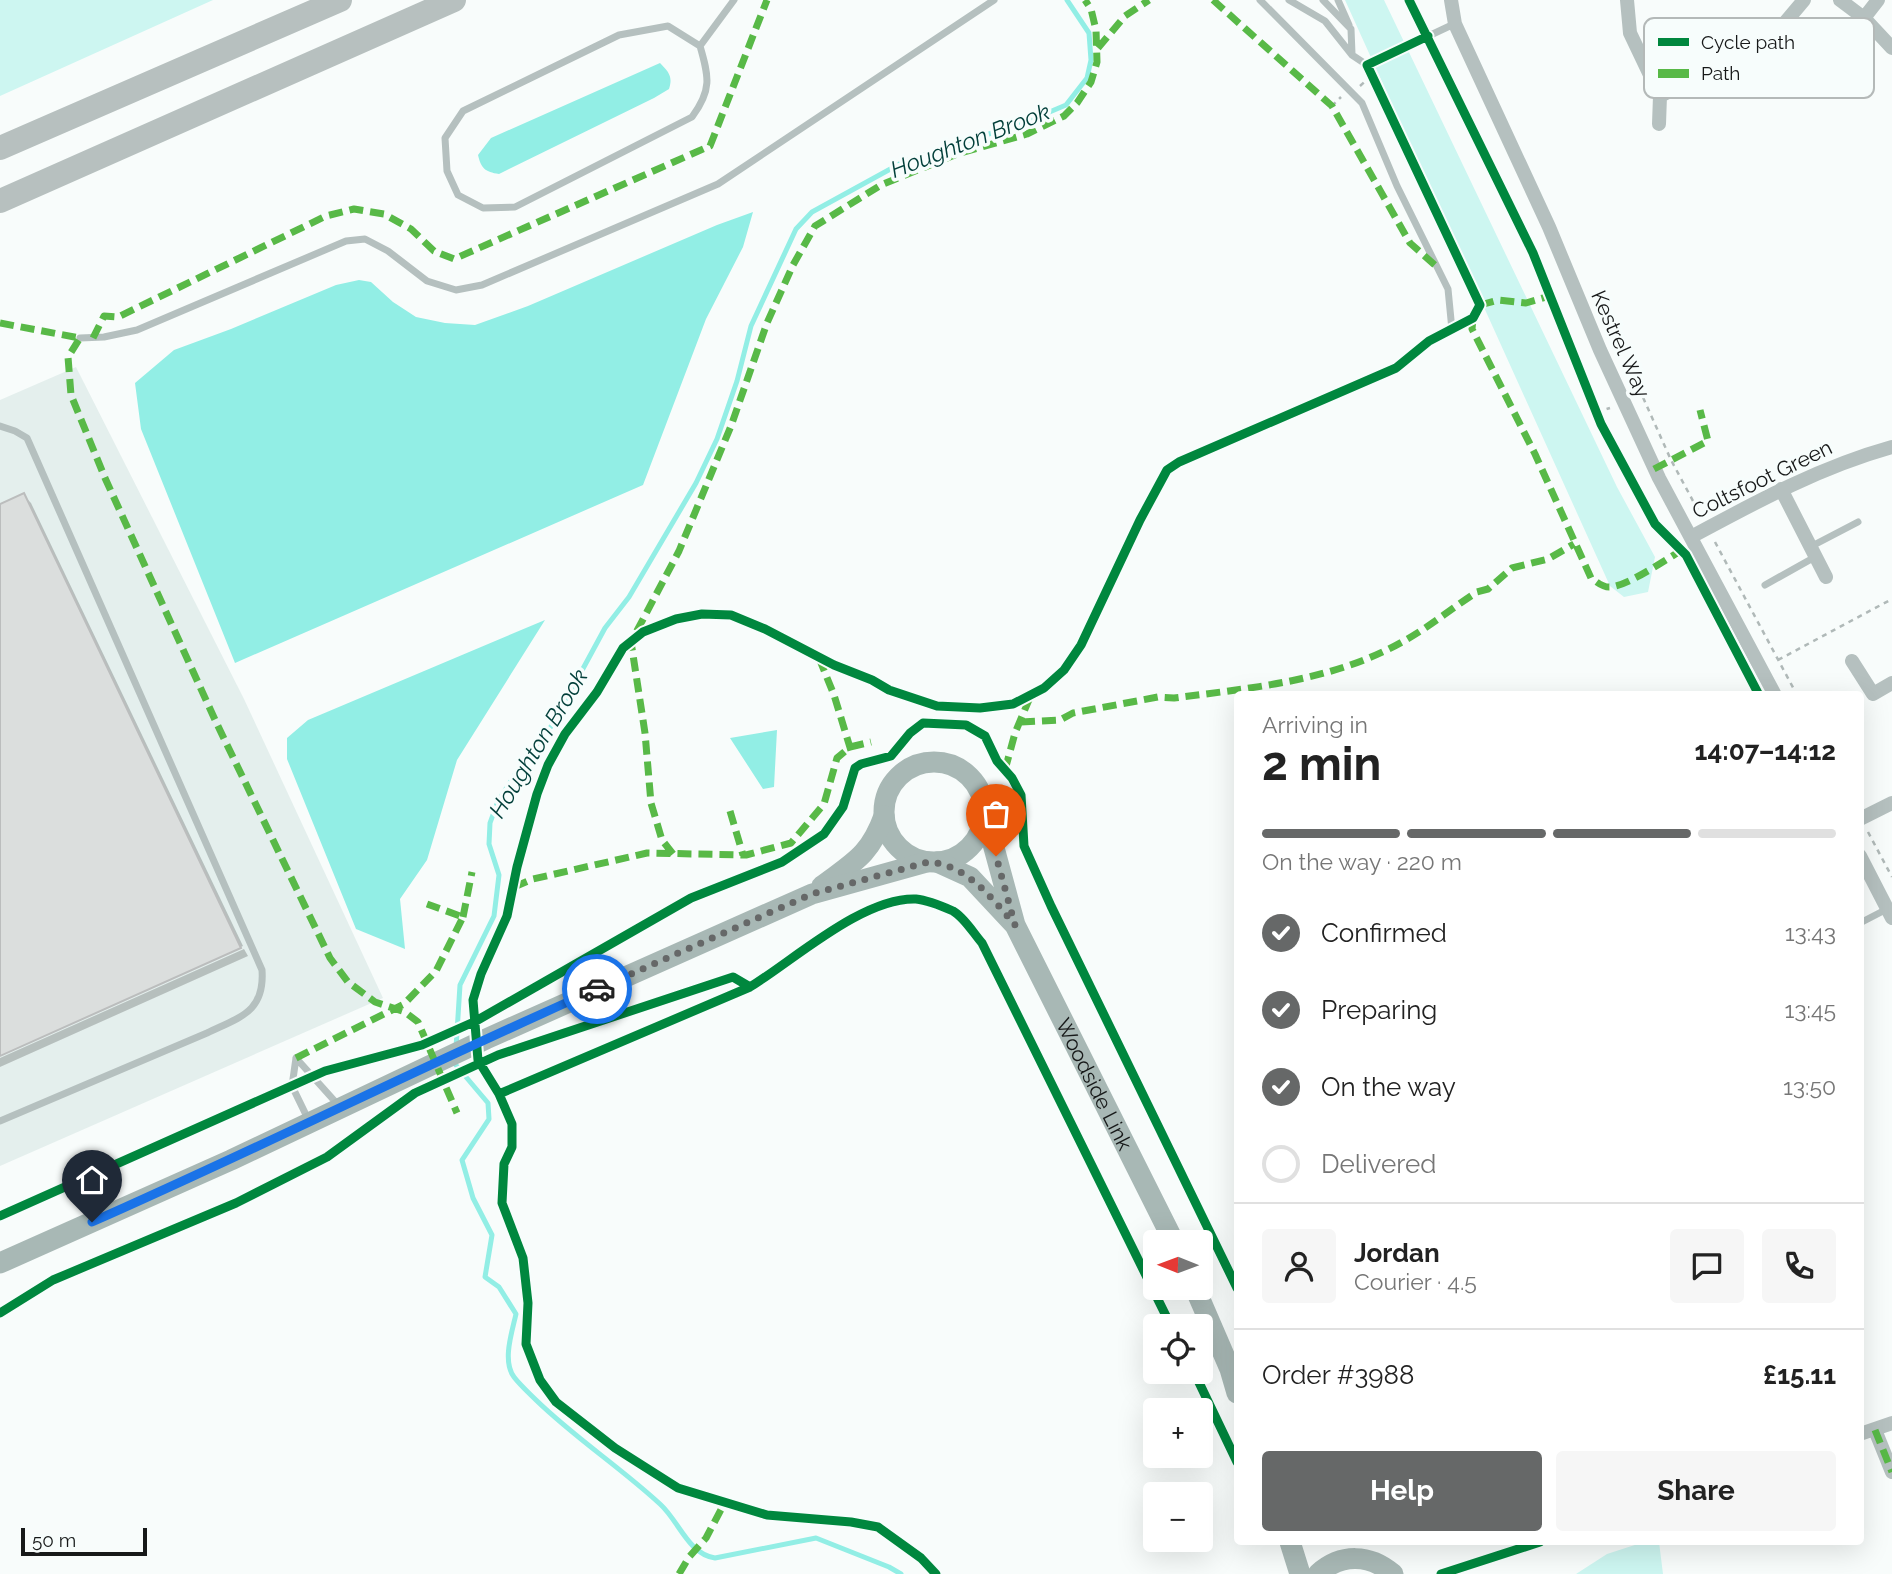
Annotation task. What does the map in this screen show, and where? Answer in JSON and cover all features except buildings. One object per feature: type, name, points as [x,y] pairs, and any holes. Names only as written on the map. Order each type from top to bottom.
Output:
[{"type":"highway","points":[[0,148],[340,0]]},
{"type":"highway","points":[[0,201],[454,0]]},
{"type":"main road","points":[[0,1263],[310,1123],[486,1039],[812,894],[932,862],[949,860],[971,846],[983,824],[984,811],[978,789],[964,771],[950,765],[935,762],[920,764],[907,770],[896,780],[886,800],[884,816],[876,838],[863,855],[812,894]]},
{"type":"main road","name":"Woodside Link","points":[[984,811],[1015,925],[1168,1230]]},
{"type":"main road","points":[[884,816],[893,841],[903,851],[914,858],[932,862]]},
{"type":"main road","name":"Woodside Link","points":[[932,862],[970,877],[1015,925]]},
{"type":"main road","points":[[1200,1300],[1234,1375]]},
{"type":"main road","points":[[1291,1545],[1300,1574]]},
{"type":"main road","points":[[1337,1545],[1381,1564],[1393,1574]]},
{"type":"main road","points":[[1318,1574],[1339,1560],[1367,1559]]},
{"type":"street","name":"Kestrel Way","points":[[1451,0],[1455,24],[1549,227],[1600,351],[1658,478],[1773,691]]},
{"type":"street","points":[[1628,0],[1630,33],[1644,62]]},
{"type":"street","points":[[1789,18],[1804,0]]},
{"type":"street","points":[[1840,0],[1864,18],[1878,0]]},
{"type":"street","points":[[1874,29],[1892,48]]},
{"type":"street","points":[[1659,124],[1660,98]]},
{"type":"street","name":"Coltsfoot Green","points":[[1691,537],[1781,489],[1856,457],[1892,447]]},
{"type":"street","points":[[1781,489],[1826,577]]},
{"type":"street","points":[[1852,662],[1873,694],[1892,683]]},
{"type":"street","points":[[1864,817],[1892,803]]},
{"type":"street","points":[[1864,864],[1890,913]]},
{"type":"street","points":[[1864,1433],[1892,1423]]},
{"type":"street","points":[[1875,1430],[1892,1472]]},
{"type":"lane","points":[[701,46],[668,26],[619,35],[464,111],[444,138],[446,171],[458,195],[483,208],[515,207],[692,117],[704,101],[709,82],[701,46],[734,0]]},
{"type":"lane","points":[[80,338],[104,337],[137,330],[346,241],[365,239],[388,251],[427,281],[456,290],[482,285],[718,184],[994,0]]},
{"type":"lane","points":[[1260,0],[1362,103],[1397,186],[1448,289],[1452,330]]},
{"type":"lane","points":[[1289,0],[1325,21],[1352,55],[1367,65],[1455,24]]},
{"type":"lane","points":[[1323,0],[1351,29]]},
{"type":"lane","points":[[1338,0],[1351,29],[1352,55]]},
{"type":"lane","points":[[0,426],[27,438],[262,970],[263,984],[261,997],[253,1009],[236,1018],[0,1121]]},
{"type":"lane","points":[[1765,585],[1858,522]]},
{"type":"lane","points":[[1864,922],[1890,913]]},
{"type":"lane","points":[[310,1123],[292,1086],[296,1058],[341,1108]]},
{"type":"path","points":[[1367,65],[1378,87]]},
{"type":"path","points":[[1591,399],[1601,424]]},
{"type":"path","points":[[1597,412],[1613,407]]},
{"type":"path","points":[[1778,660],[1892,599]]},
{"type":"path","points":[[1864,825],[1892,877]]},
{"type":"shaded area","points":[[0,0],[213,0],[0,96]]},
{"type":"shaded area","points":[[1345,0],[1384,0],[1617,487],[1655,557],[1648,592],[1624,597],[1610,586]]},
{"type":"shaded area","points":[[76,367],[244,699],[383,998],[0,1166],[0,400]]},
{"type":"shaded area","points":[[1635,1545],[1659,1545],[1663,1574],[1576,1574],[1607,1554]]},
{"type":"water","points":[[660,63],[671,81],[669,89],[654,98],[499,174],[487,171],[482,166],[478,155],[491,138]]},
{"type":"water","points":[[753,212],[743,247],[706,319],[643,485],[235,663],[141,429],[135,383],[174,350],[336,285],[359,280],[371,282],[393,302],[416,317],[475,325],[528,306]]},
{"type":"water","points":[[545,620],[457,760],[427,860],[400,899],[405,949],[356,929],[287,759],[287,738],[308,720]]},
{"type":"water","points":[[777,730],[774,787],[763,789],[730,738]]},
{"type":"waterway","name":"Houghton Brook","points":[[456,1048],[460,985],[494,916],[499,875],[489,844],[490,823],[498,801],[526,758],[553,724],[605,628],[629,597],[696,483],[717,439],[737,381],[751,326],[796,229],[812,212],[905,161],[1026,122],[1066,105],[1087,78],[1091,60],[1089,33],[1067,0]]},
{"type":"waterway","name":"Houghton Brook","points":[[455,1061],[488,1103],[489,1119],[462,1160],[473,1198],[492,1235],[485,1277],[499,1287],[516,1314],[508,1355],[510,1370],[516,1380],[551,1414],[660,1504],[691,1544],[706,1555],[715,1558],[816,1538],[901,1574]]},
{"type":"marked path","points":[[93,338],[104,316],[118,317],[326,216],[354,209],[384,214],[411,229],[434,251],[454,259],[710,146],[767,0]]},
{"type":"marked path","points":[[673,854],[662,840],[651,803],[645,733],[631,642],[679,551],[731,426],[767,323],[793,265],[815,226],[881,185],[957,154],[1027,134],[1064,116],[1091,82],[1097,62],[1096,30],[1091,9],[1085,0]]},
{"type":"marked path","points":[[1098,48],[1125,16],[1149,0]]},
{"type":"marked path","points":[[1213,0],[1332,106],[1410,243],[1437,267]]},
{"type":"marked path","points":[[1480,305],[1498,300],[1526,303],[1550,296]]},
{"type":"marked path","points":[[1473,318],[1472,329],[1535,454],[1591,578],[1605,587],[1619,585],[1682,550]]},
{"type":"marked path","points":[[0,323],[80,338],[68,357],[71,395],[105,478],[216,722],[330,958],[348,982],[375,1002],[405,1012],[418,1022],[457,1113]]},
{"type":"marked path","points":[[1654,469],[1708,441],[1700,410]]},
{"type":"marked path","points":[[1021,722],[1060,720],[1073,713],[1158,697],[1174,698],[1262,686],[1348,666],[1412,636],[1477,592],[1488,589],[1512,568],[1548,559],[1574,544]]},
{"type":"marked path","points":[[819,658],[834,695],[852,754]]},
{"type":"marked path","points":[[1005,770],[1015,733],[1031,695]]},
{"type":"marked path","points":[[514,887],[533,879],[647,853],[746,855],[791,843],[824,804],[837,758],[850,747],[871,742]]},
{"type":"marked path","points":[[730,811],[743,855]]},
{"type":"marked path","points":[[463,917],[472,872]]},
{"type":"marked path","points":[[296,1058],[404,1004],[436,971],[463,917],[427,904]]},
{"type":"marked path","points":[[1875,1430],[1892,1472]]},
{"type":"marked path","points":[[679,1574],[689,1557],[706,1538],[725,1502]]},
{"type":"cycle path","points":[[1409,0],[1533,253],[1601,424],[1655,524],[1686,555],[1757,691]]},
{"type":"cycle path","points":[[936,1574],[921,1558],[878,1527],[767,1515],[678,1488],[615,1448],[556,1402],[540,1380],[526,1344],[528,1303],[523,1258],[502,1203],[504,1164],[512,1147],[512,1124],[499,1094],[478,1060],[473,1000],[481,974],[507,916],[537,794],[548,765],[565,734],[597,692],[623,648],[643,632],[676,619],[702,614],[731,615],[889,690],[937,706],[980,708],[1013,704],[1044,688],[1064,670],[1081,645],[1140,520],[1167,470],[1179,462],[1396,368],[1429,341],[1473,318],[1480,305],[1367,65],[1428,36]]},
{"type":"cycle path","points":[[0,1216],[325,1071],[422,1045],[476,1021],[691,898],[782,862],[824,834],[843,807],[855,768],[891,756],[910,733],[923,723],[966,725],[985,736],[997,761],[1012,778],[1021,795],[1024,846],[1234,1282]]},
{"type":"cycle path","points":[[499,1094],[750,987],[830,932],[874,908],[895,901],[916,899],[935,904],[957,914],[982,943],[1165,1314]]},
{"type":"cycle path","points":[[0,1313],[53,1280],[236,1203],[327,1157],[415,1093],[498,1055],[733,977],[750,987]]},
{"type":"cycle path","points":[[1200,1384],[1234,1456]]},
{"type":"cycle path","points":[[1441,1574],[1531,1545]]},
{"type":"way so far","points":[[597,989],[812,894],[928,862],[937,862],[970,877],[1015,925],[996,856]]},
{"type":"route","points":[[92,1222],[597,989]]}]
